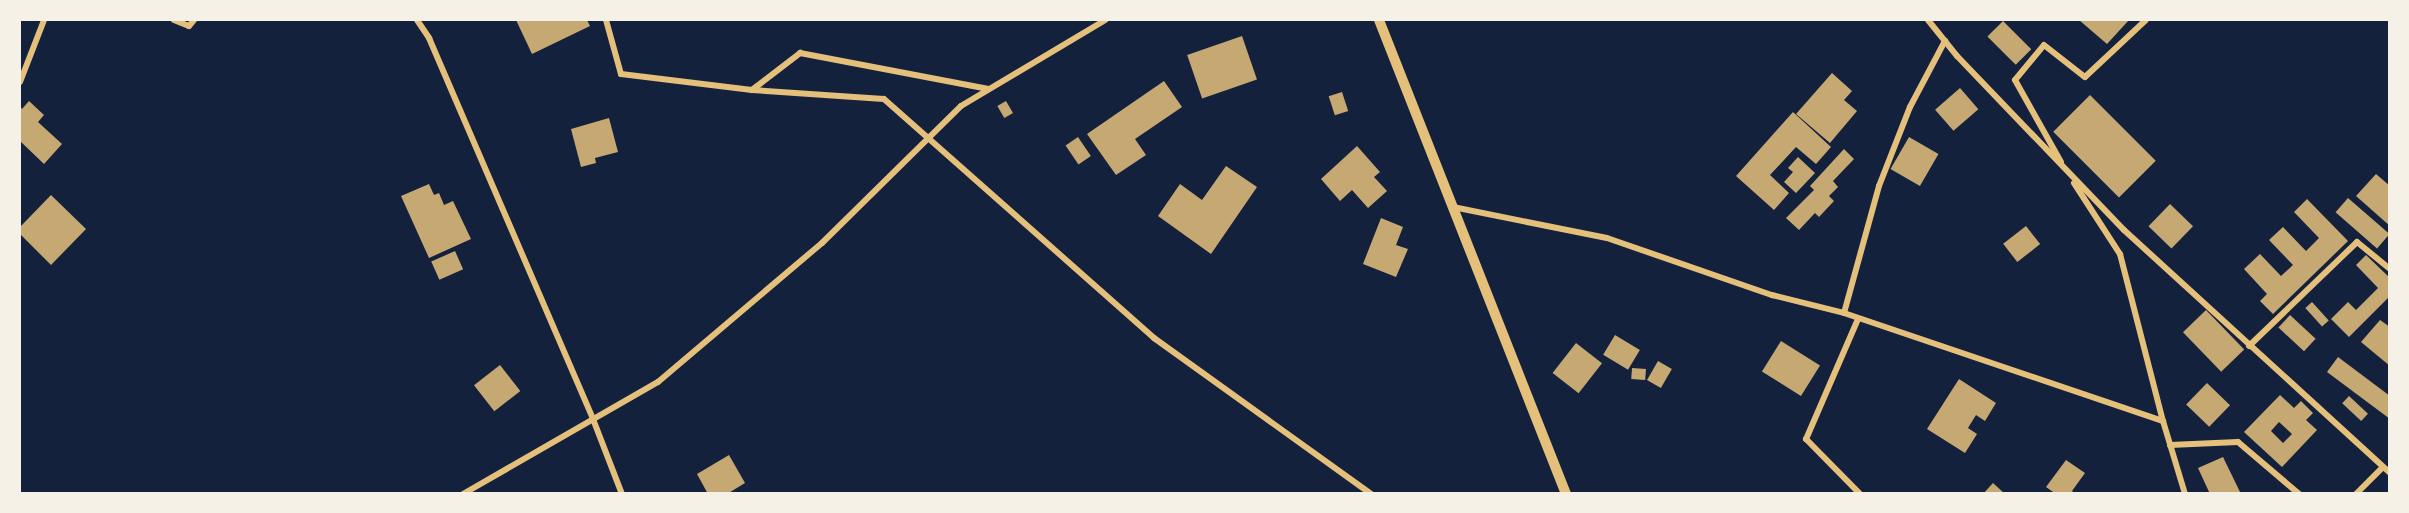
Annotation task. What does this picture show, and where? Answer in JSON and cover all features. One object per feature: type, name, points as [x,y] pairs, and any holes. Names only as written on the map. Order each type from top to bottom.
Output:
[{"type":"street","points":[[20,82],[44,20]]},
{"type":"street","points":[[174,20],[189,26],[194,20]]},
{"type":"street","points":[[417,20],[429,38],[593,419],[622,494]]},
{"type":"street","points":[[606,20],[621,74],[752,90],[884,99],[1154,338],[1371,494]]},
{"type":"street","points":[[463,494],[658,382],[822,243],[960,106],[1105,20]]},
{"type":"street","points":[[1379,20],[1566,494]]},
{"type":"street","points":[[1928,20],[1945,41],[2124,230],[2390,472]]},
{"type":"street","points":[[2146,20],[2085,77],[2044,45],[2015,80],[2067,171],[2120,254],[2163,421],[2186,494]]},
{"type":"street","points":[[1844,313],[1879,186],[1910,106],[1945,41]]},
{"type":"street","points":[[752,90],[800,53],[990,89]]},
{"type":"street","points":[[1453,207],[1607,238],[1772,295],[1844,313],[2163,421]]},
{"type":"street","points":[[2249,346],[2357,242],[2390,269]]},
{"type":"street","points":[[1858,319],[1806,439],[1860,494]]},
{"type":"street","points":[[2170,445],[2238,442],[2299,494]]},
{"type":"street","points":[[2356,494],[2383,467]]},
{"type":"building","points":[[516,20],[587,20],[590,26],[532,54]]},
{"type":"building","points":[[2079,20],[2129,20],[2107,44]]},
{"type":"building","points":[[2003,21],[2031,49],[2016,65],[1987,37]]},
{"type":"building","points":[[1242,36],[1257,79],[1202,98],[1187,55]]},
{"type":"building","points":[[1832,73],[1852,91],[1844,100],[1857,111],[1830,143],[1796,114]]},
{"type":"building","points":[[1164,81],[1182,107],[1135,139],[1146,155],[1116,175],[1087,134]]},
{"type":"building","points":[[1960,88],[1978,109],[1953,131],[1935,110]]},
{"type":"building","points":[[1342,92],[1348,111],[1335,115],[1329,96]]},
{"type":"building","points":[[2090,95],[2156,161],[2119,198],[2053,132]]},
{"type":"building","points":[[29,101],[44,115],[38,122],[62,144],[44,164],[20,141],[20,106],[22,109]]},
{"type":"building","points":[[1006,101],[1013,113],[1004,118],[997,106]]},
{"type":"building","points":[[1793,112],[1831,147],[1816,164],[1796,147],[1770,175],[1789,193],[1774,210],[1736,176]]},
{"type":"building","points":[[609,118],[618,152],[595,158],[596,163],[581,167],[571,129]]},
{"type":"building","points":[[1078,137],[1091,156],[1078,164],[1066,145]]},
{"type":"building","points":[[1909,137],[1938,154],[1920,186],[1890,169]]},
{"type":"building","points":[[1357,146],[1380,172],[1374,177],[1387,191],[1368,208],[1352,190],[1340,201],[1321,179]]},
{"type":"building","points":[[1844,149],[1854,159],[1833,181],[1838,187],[1829,196],[1834,201],[1819,217],[1815,213],[1799,230],[1786,218],[1814,190],[1810,186]]},
{"type":"building","points":[[1798,157],[1815,173],[1796,193],[1784,182],[1793,172],[1788,168]]},
{"type":"building","points":[[1226,166],[1257,187],[1211,254],[1158,216],[1180,184],[1202,200]]},
{"type":"building","points":[[2376,174],[2390,186],[2390,226],[2356,196]]},
{"type":"building","points":[[429,184],[434,195],[439,193],[444,205],[453,201],[471,239],[429,258],[401,196]]},
{"type":"building","points":[[51,195],[86,229],[51,265],[20,234],[20,227]]},
{"type":"building","points":[[2348,198],[2390,234],[2377,248],[2336,212]]},
{"type":"building","points":[[2307,199],[2348,241],[2273,314],[2260,301],[2267,294],[2244,269],[2260,254],[2281,276],[2293,265],[2269,240],[2283,227],[2306,251],[2319,238],[2294,212]]},
{"type":"building","points":[[2170,204],[2193,226],[2171,249],[2148,226]]},
{"type":"building","points":[[1381,218],[1403,227],[1396,245],[1408,249],[1396,277],[1363,264]]},
{"type":"building","points":[[2026,226],[2040,244],[2017,262],[2003,244]]},
{"type":"building","points":[[455,251],[463,269],[439,280],[431,262]]},
{"type":"building","points":[[2366,255],[2390,278],[2390,296],[2349,337],[2331,319],[2348,302],[2356,310],[2378,288],[2356,265]]},
{"type":"building","points":[[2312,302],[2329,321],[2322,327],[2305,308]]},
{"type":"building","points":[[2206,310],[2244,350],[2221,372],[2183,332]]},
{"type":"building","points":[[2290,315],[2316,339],[2304,351],[2278,327]]},
{"type":"building","points":[[2380,320],[2390,327],[2390,366],[2361,342]]},
{"type":"building","points":[[1615,335],[1640,350],[1628,370],[1603,355]]},
{"type":"building","points":[[1781,341],[1820,365],[1801,396],[1762,372]]},
{"type":"building","points":[[1576,343],[1602,363],[1579,393],[1553,373]]},
{"type":"building","points":[[2338,357],[2390,396],[2390,419],[2327,372]]},
{"type":"building","points":[[1658,361],[1672,369],[1661,388],[1647,380]]},
{"type":"building","points":[[500,365],[520,391],[494,411],[474,385]]},
{"type":"building","points":[[1632,368],[1646,369],[1645,380],[1631,379]]},
{"type":"building","points":[[1959,379],[1996,403],[1985,421],[1976,415],[1968,428],[1977,434],[1965,453],[1927,429]]},
{"type":"building","points":[[2207,383],[2230,405],[2209,427],[2186,405]]},
{"type":"building","points":[[2280,395],[2294,408],[2301,401],[2313,413],[2306,420],[2317,430],[2282,467],[2244,432]],"holes":[[[2279,422],[2292,434],[2283,443],[2271,431]]]},
{"type":"building","points":[[2349,396],[2368,414],[2361,421],[2342,403]]},
{"type":"building","points":[[729,455],[745,483],[727,494],[708,494],[697,474]]},
{"type":"building","points":[[2223,457],[2241,494],[2210,494],[2198,468]]},
{"type":"building","points":[[2066,460],[2085,473],[2072,491],[2076,494],[2056,494],[2046,487]]},
{"type":"building","points":[[1993,483],[2005,494],[1983,494]]}]
